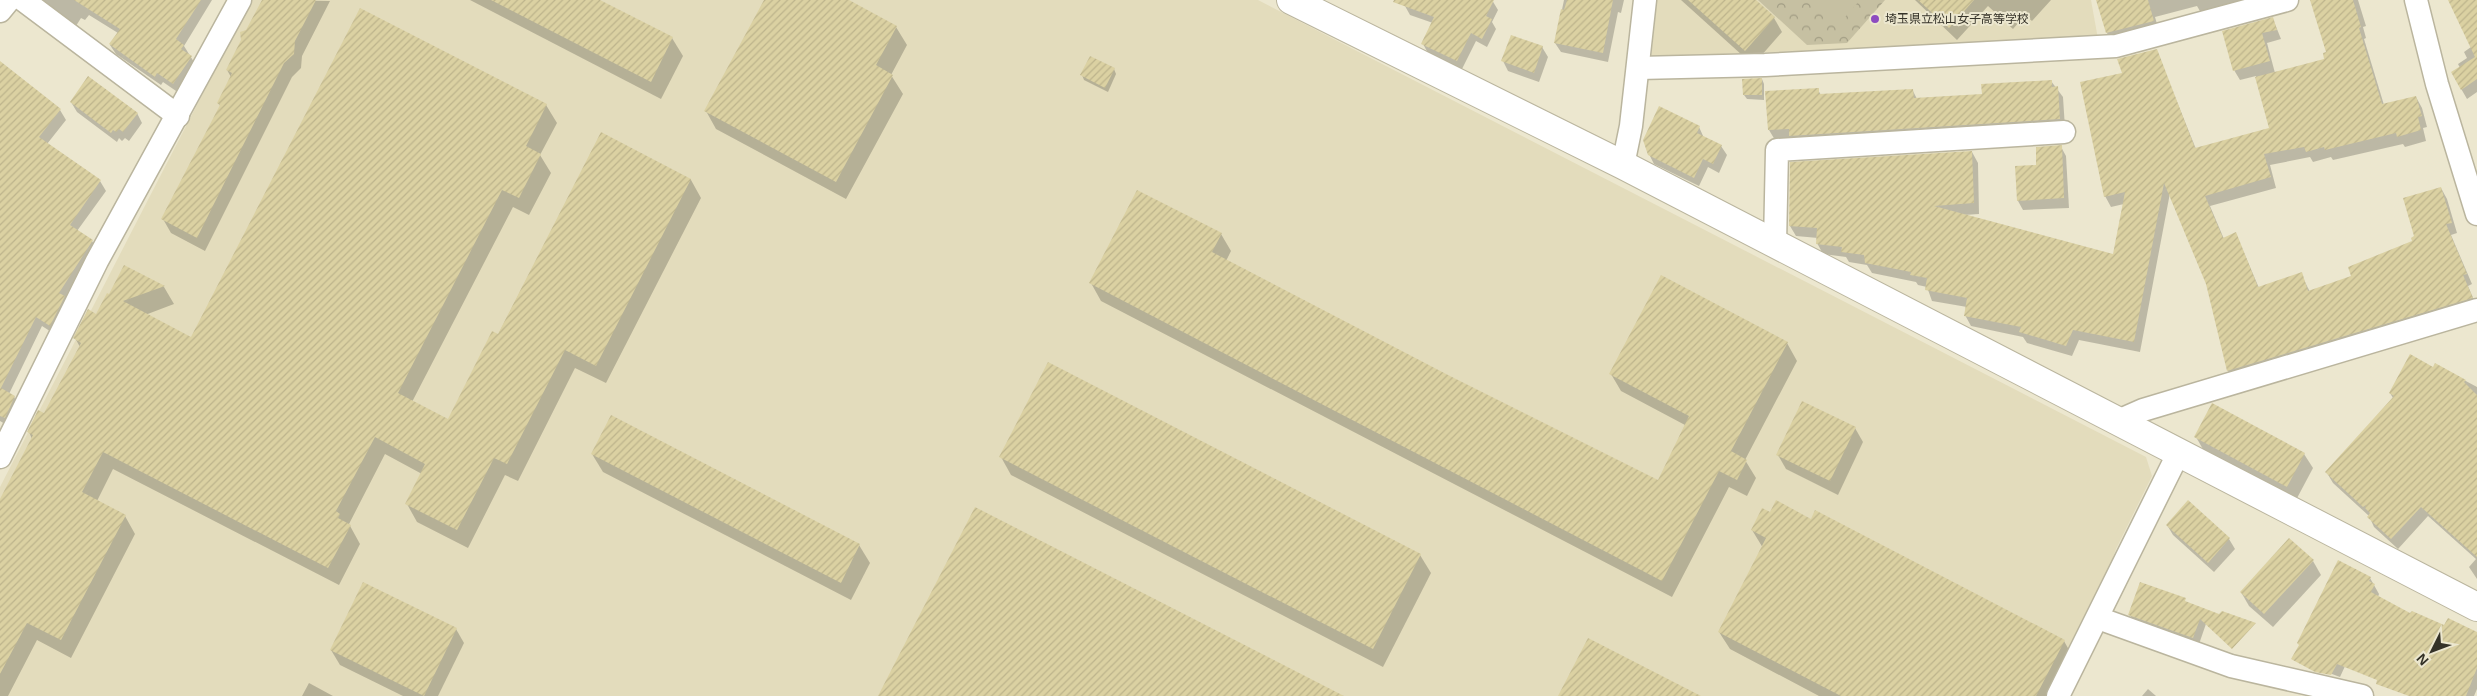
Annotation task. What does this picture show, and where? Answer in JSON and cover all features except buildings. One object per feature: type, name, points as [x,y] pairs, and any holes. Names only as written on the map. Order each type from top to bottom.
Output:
[{"type":"street","points":[[0,11],[9,0]]},
{"type":"street","points":[[23,0],[178,116]]},
{"type":"street","points":[[0,457],[97,261],[240,0]]},
{"type":"street","points":[[1291,0],[1623,165],[2477,607]]},
{"type":"street","points":[[1623,165],[1631,126],[1639,68],[1645,0]]},
{"type":"street","points":[[1639,68],[1765,65],[2116,46],[2287,0]]},
{"type":"street","points":[[2416,0],[2437,84],[2477,214]]},
{"type":"street","points":[[1775,244],[1777,150],[2064,132]]},
{"type":"street","points":[[2118,421],[2152,407],[2477,310]]},
{"type":"street","points":[[2058,696],[2179,452]]},
{"type":"street","points":[[2098,618],[2231,666],[2362,696]]},
{"type":"shaded area","points":[[251,0],[1258,0],[2146,457],[2152,476],[2116,549],[2110,566],[2108,586],[2051,696],[0,696],[0,487]]},
{"type":"shaded area","name":"埼玉県立松山女子高等学校","points":[[1657,0],[2091,0],[2098,39],[1651,57]]},
{"type":"green space","points":[[1758,0],[1885,0],[1847,43],[1807,45]]},
{"type":"green space","points":[[1810,0],[1860,0],[1838,25]]},
{"type":"place","name":"埼玉県立松山女子高等学校","points":[[1875,19]]}]
